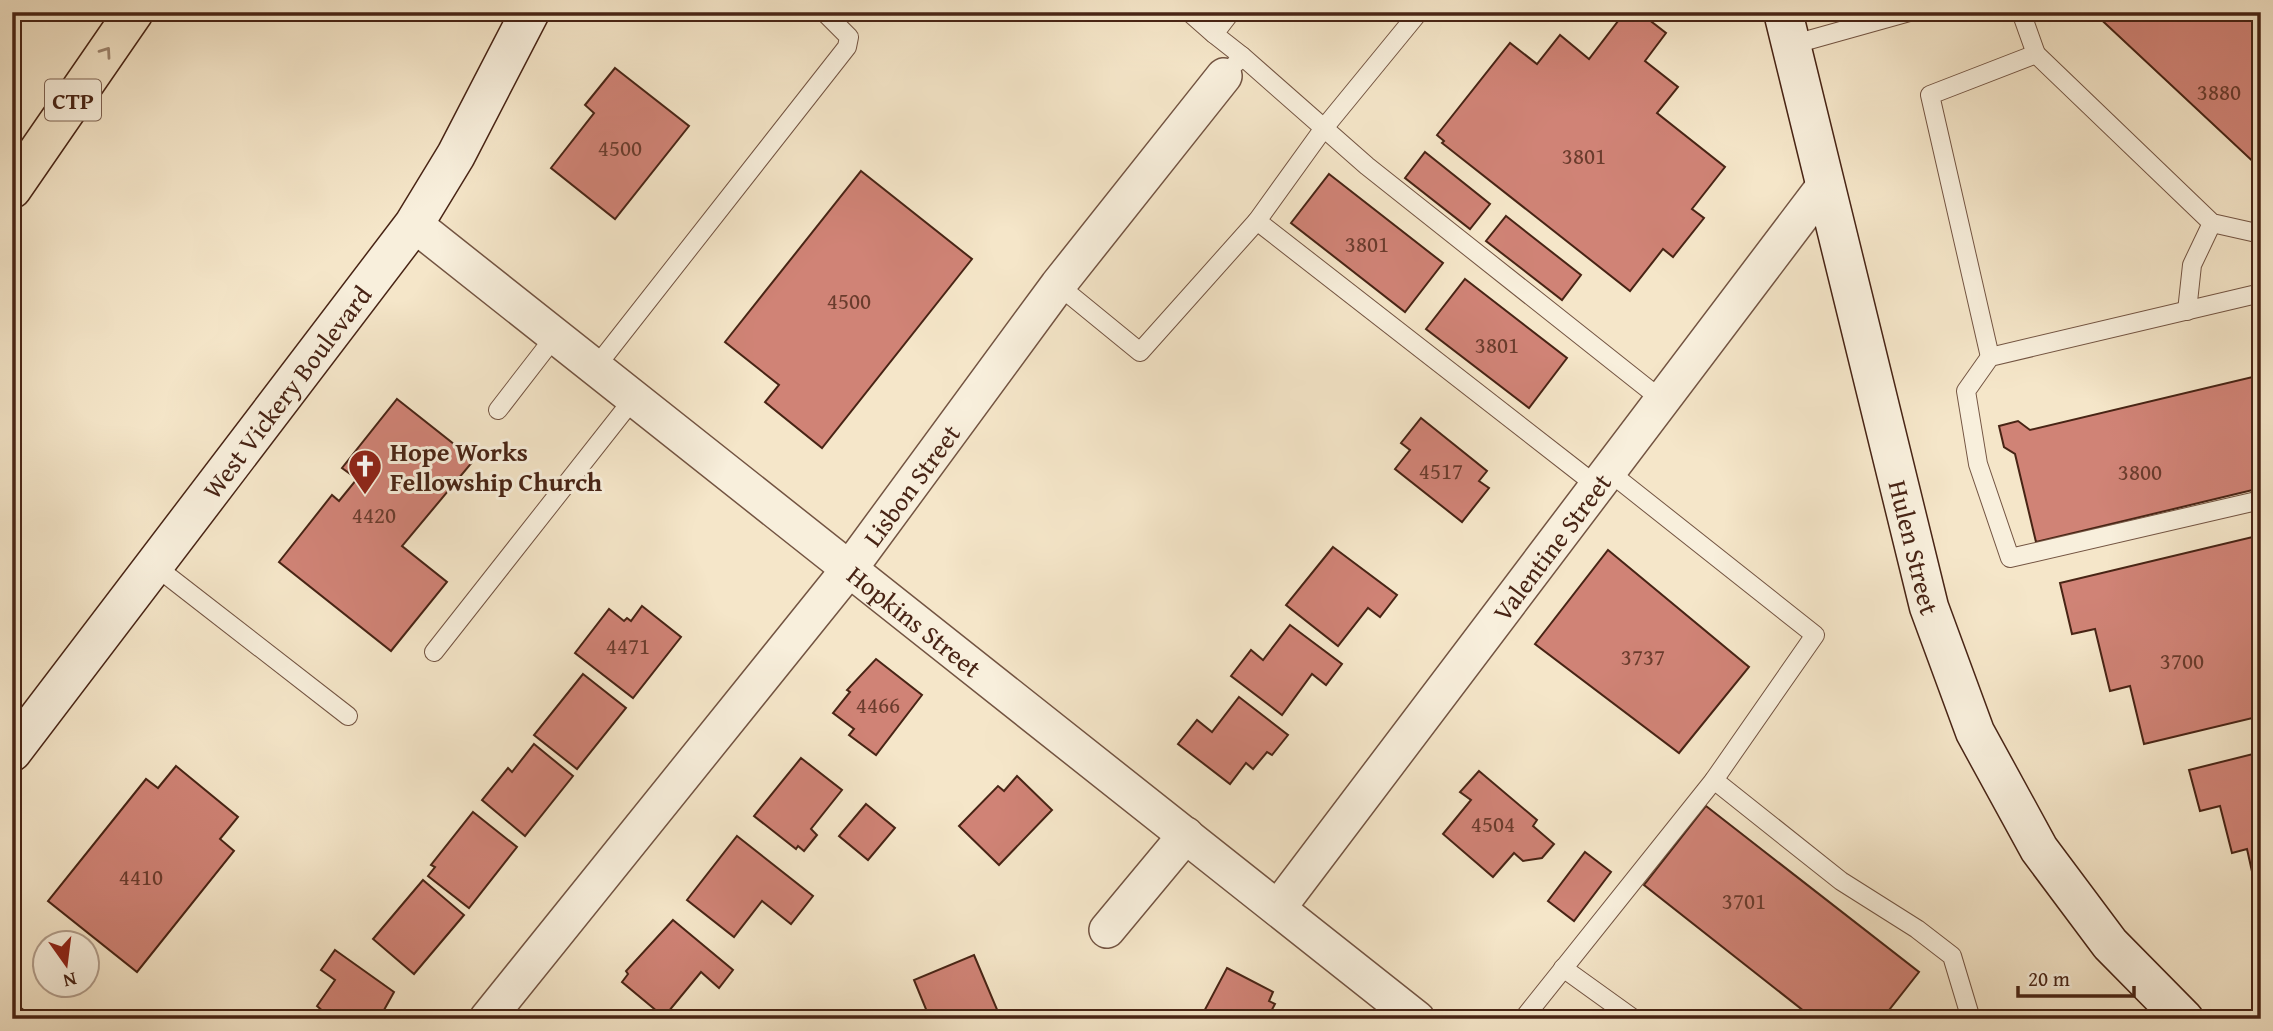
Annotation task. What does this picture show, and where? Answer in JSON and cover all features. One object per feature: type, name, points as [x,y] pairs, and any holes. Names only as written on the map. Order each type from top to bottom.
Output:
[{"type":"highway","name":"CTP","points":[[12,189],[134,12]]},
{"type":"main road","name":"West Vickery Boulevard","points":[[12,752],[414,224],[456,155],[530,12]]},
{"type":"main road","name":"Hulen Street","points":[[1787,28],[1929,607],[1975,732],[2039,849],[2110,944],[2184,1019]]},
{"type":"street","name":"Lisbon Street","points":[[487,1019],[850,568],[1058,285],[1233,66]]},
{"type":"street","name":"Valentine Street","points":[[1278,908],[1825,185]]},
{"type":"street","name":"Hopkins Street","points":[[414,224],[1417,1019]]},
{"type":"street","points":[[1108,930],[1186,835]]},
{"type":"lane","points":[[595,368],[847,47],[849,37],[824,12]]},
{"type":"lane","points":[[1189,12],[1214,34],[1233,66],[1324,128],[1662,400]]},
{"type":"lane","points":[[1214,34],[1231,12]]},
{"type":"lane","points":[[1058,285],[1140,352],[1257,220],[1324,128],[1419,12]]},
{"type":"lane","points":[[1787,28],[1909,12]]},
{"type":"lane","points":[[2021,12],[2036,54],[2212,223],[2261,234]]},
{"type":"lane","points":[[1990,357],[1930,95],[2036,54]]},
{"type":"lane","points":[[1257,220],[1815,635],[1714,780],[1522,1019]]},
{"type":"lane","points":[[2188,311],[2192,265],[2212,223]]},
{"type":"lane","points":[[2261,293],[1990,357],[1966,391],[1978,464],[2010,558],[2261,500]]},
{"type":"lane","points":[[498,410],[555,335]]},
{"type":"lane","points":[[433,652],[634,398]]},
{"type":"lane","points":[[155,566],[348,716]]},
{"type":"lane","points":[[1714,780],[1841,881],[1917,929],[1952,956],[1971,1019]]},
{"type":"lane","points":[[1563,968],[1634,1019]]},
{"type":"building","points":[[1625,12],[1639,12],[1666,33],[1645,61],[1678,87],[1657,113],[1725,167],[1692,209],[1704,218],[1673,257],[1663,249],[1630,291],[1442,143],[1444,141],[1437,135],[1510,43],[1537,64],[1560,35],[1589,59]]},
{"type":"building","points":[[2093,12],[2261,12],[2261,169]]},
{"type":"building","points":[[615,68],[689,126],[615,219],[551,168],[594,113],[585,105]]},
{"type":"building","points":[[1425,152],[1490,204],[1470,229],[1405,178]]},
{"type":"building","points":[[861,171],[972,259],[822,448],[765,402],[779,385],[725,342]]},
{"type":"building","points":[[1329,174],[1443,263],[1405,312],[1291,223]]},
{"type":"building","points":[[1506,216],[1581,275],[1562,300],[1486,241]]},
{"type":"building","points":[[1465,279],[1567,358],[1529,408],[1426,329]]},
{"type":"building","points":[[2261,375],[2261,488],[2036,542],[2015,454],[2004,447],[1999,426],[2018,421],[2030,430]]},
{"type":"building","points":[[397,399],[474,460],[402,546],[447,582],[391,651],[279,562],[332,495],[339,501],[357,479],[342,468]]},
{"type":"building","points":[[1421,418],[1487,471],[1479,481],[1489,488],[1462,522],[1395,469],[1410,450],[1401,443]]},
{"type":"building","points":[[2261,535],[2261,716],[2144,744],[2130,686],[2110,691],[2095,629],[2072,634],[2060,583]]},
{"type":"building","points":[[1333,547],[1397,595],[1380,617],[1368,608],[1338,646],[1286,605]]},
{"type":"building","points":[[1608,550],[1749,667],[1679,753],[1535,644]]},
{"type":"building","points":[[642,606],[681,637],[633,698],[575,653],[609,609],[624,621],[627,618],[631,621]]},
{"type":"building","points":[[1290,625],[1342,664],[1326,685],[1312,674],[1282,715],[1231,676],[1251,650],[1263,660]]},
{"type":"building","points":[[876,659],[922,695],[876,755],[849,735],[854,729],[833,713],[850,692],[847,690]]},
{"type":"building","points":[[583,674],[626,708],[577,769],[534,735]]},
{"type":"building","points":[[1239,697],[1288,735],[1272,755],[1267,752],[1253,769],[1246,763],[1230,784],[1178,744],[1197,720],[1212,732]]},
{"type":"building","points":[[534,744],[573,776],[525,836],[482,800],[508,768],[512,772]]},
{"type":"building","points":[[2261,752],[2261,884],[2255,885],[2247,849],[2232,853],[2220,806],[2200,811],[2189,770]]},
{"type":"building","points":[[801,758],[842,790],[811,829],[817,835],[804,851],[798,846],[796,849],[754,816]]},
{"type":"building","points":[[176,766],[238,817],[220,839],[234,851],[137,972],[102,944],[102,930],[84,930],[48,901],[146,779],[158,788]]},
{"type":"building","points":[[1479,771],[1537,820],[1533,826],[1554,844],[1542,858],[1523,861],[1514,853],[1493,877],[1443,834],[1471,800],[1460,792]]},
{"type":"building","points":[[1017,776],[1052,810],[999,865],[959,826],[998,786],[1004,791]]},
{"type":"building","points":[[866,804],[895,828],[868,860],[839,836]]},
{"type":"building","points":[[1706,806],[1919,972],[1882,1019],[1814,1019],[1644,885]]},
{"type":"building","points":[[473,812],[517,847],[469,908],[428,876],[435,867],[431,865]]},
{"type":"building","points":[[737,836],[813,896],[791,924],[762,901],[734,937],[687,900]]},
{"type":"building","points":[[1585,852],[1611,872],[1574,921],[1548,901]]},
{"type":"building","points":[[423,880],[464,915],[414,974],[373,939]]},
{"type":"building","points":[[673,920],[733,970],[719,988],[701,972],[664,1017],[622,982],[628,974],[626,971]]},
{"type":"building","points":[[335,950],[394,992],[379,1019],[332,1019],[317,1006],[335,980],[321,970]]},
{"type":"building","points":[[974,955],[1001,1019],[930,1019],[914,980]]},
{"type":"building","points":[[1227,968],[1273,992],[1269,1001],[1275,1004],[1267,1019],[1200,1019]]},
{"type":"building","points":[[12,1001],[35,1019],[12,1019]]},
{"type":"place","name":"Hope Works Fellowship Church","points":[[365,496]]}]
